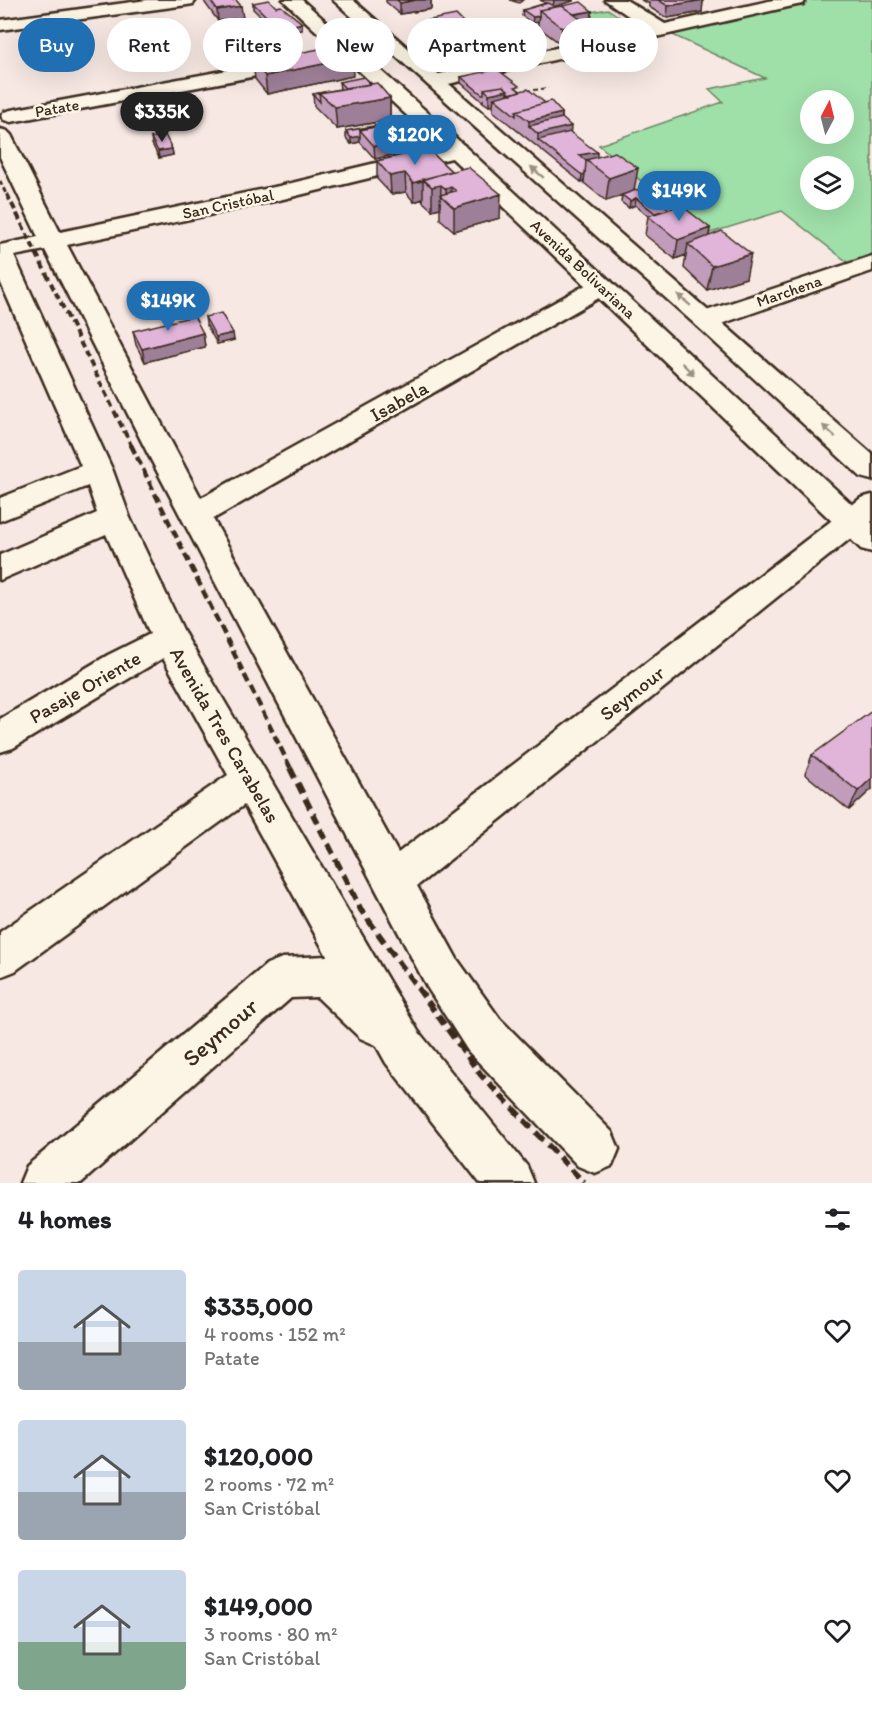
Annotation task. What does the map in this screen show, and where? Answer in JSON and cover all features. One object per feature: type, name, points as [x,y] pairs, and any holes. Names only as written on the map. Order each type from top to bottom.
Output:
[{"type":"street","points":[[0,25],[187,0]]},
{"type":"street","name":"Avenida Bolivariana","points":[[292,0],[315,21]]},
{"type":"street","points":[[342,0],[706,320],[872,470]]},
{"type":"street","points":[[614,0],[662,30]]},
{"type":"street","points":[[435,81],[797,0]]},
{"type":"street","name":"Patate","points":[[5,126],[315,61]]},
{"type":"street","name":"Avenida Bolivariana","points":[[372,72],[602,286],[768,446],[864,522]]},
{"type":"street","points":[[5,126],[51,240],[442,973],[484,1035],[595,1149]]},
{"type":"street","name":"San Cristóbal","points":[[0,253],[51,240],[279,194],[456,150]]},
{"type":"street","name":"Avenida Tres Carabelas","points":[[0,253],[98,471],[114,518],[170,639],[402,1047],[510,1183]]},
{"type":"street","name":"Marchena","points":[[706,320],[872,263]]},
{"type":"street","name":"Isabela","points":[[196,515],[602,286]]},
{"type":"street","points":[[0,510],[98,471]]},
{"type":"street","points":[[0,568],[114,518]]},
{"type":"street","name":"Seymour","points":[[393,881],[864,522]]},
{"type":"street","name":"Pasaje Oriente","points":[[0,737],[120,665],[170,639]]},
{"type":"street","points":[[0,957],[250,780]]},
{"type":"street","name":"Seymour","points":[[44,1183],[282,978],[327,975],[402,1047]]},
{"type":"green space","points":[[797,0],[872,0],[872,262],[855,268],[782,211],[704,235],[599,145],[723,102],[709,89],[765,78],[662,30]]},
{"type":"green space","points":[[608,9],[621,18],[585,18],[580,14]]},
{"type":"building","points":[[210,0],[236,0],[241,6],[217,10]]},
{"type":"building","points":[[269,0],[276,7],[281,6],[296,18],[268,18],[253,3]]},
{"type":"building","points":[[397,0],[416,0],[400,3]]},
{"type":"building","points":[[658,0],[703,0],[668,6]]},
{"type":"building","points":[[581,2],[592,11],[574,14],[562,6]]},
{"type":"building","points":[[548,3],[555,7],[539,10],[539,16],[533,17],[523,10]]},
{"type":"building","points":[[562,6],[579,18],[559,18],[559,26],[539,10]]},
{"type":"building","points":[[456,15],[459,18],[441,18]]},
{"type":"building","points":[[315,50],[315,66],[303,68],[303,52]]},
{"type":"building","points":[[262,72],[284,72],[265,76]]},
{"type":"building","points":[[484,72],[501,72],[519,86],[515,87],[520,91],[512,94],[507,92],[508,90],[503,86],[484,89],[484,94],[482,94],[461,77]]},
{"type":"building","points":[[364,77],[370,84],[345,88],[339,82]]},
{"type":"building","points":[[377,83],[390,98],[335,107],[319,93]]},
{"type":"building","points":[[503,86],[508,90],[489,94],[484,89]]},
{"type":"building","points":[[528,89],[545,103],[516,111],[516,116],[494,98]]},
{"type":"building","points":[[319,93],[320,102],[313,94]]},
{"type":"building","points":[[551,101],[562,113],[529,121],[516,111]]},
{"type":"building","points":[[562,118],[571,126],[538,134],[529,126]]},
{"type":"building","points":[[402,121],[419,136],[374,146],[360,130]]},
{"type":"building","points":[[395,123],[360,130],[360,136],[351,138],[346,131]]},
{"type":"building","points":[[570,132],[597,152],[579,155],[586,161],[585,174],[582,175],[538,140]]},
{"type":"building","points":[[165,135],[172,149],[158,151],[151,138]]},
{"type":"building","points":[[428,149],[451,171],[413,183],[405,173],[390,176],[377,161]]},
{"type":"building","points":[[615,152],[638,168],[609,178],[586,160]]},
{"type":"building","points":[[468,167],[501,194],[454,208],[440,195],[456,191],[451,187],[446,189],[441,185],[432,187],[423,179]]},
{"type":"building","points":[[642,188],[669,209],[655,213],[636,198],[630,201],[622,195]]},
{"type":"building","points":[[681,205],[710,228],[678,240],[648,216]]},
{"type":"building","points":[[722,231],[751,254],[712,266],[688,244]]},
{"type":"building","points":[[221,313],[233,333],[216,337],[205,317]]},
{"type":"building","points":[[194,316],[203,333],[142,349],[133,331]]},
{"type":"building","points":[[872,711],[872,778],[858,791],[812,755]]},
{"type":"railway","points":[[0,181],[7,196]]},
{"type":"railway","points":[[7,194],[132,447]]},
{"type":"railway","points":[[131,445],[291,769]]},
{"type":"railway","points":[[290,768],[361,910],[481,1075],[584,1183]]}]
